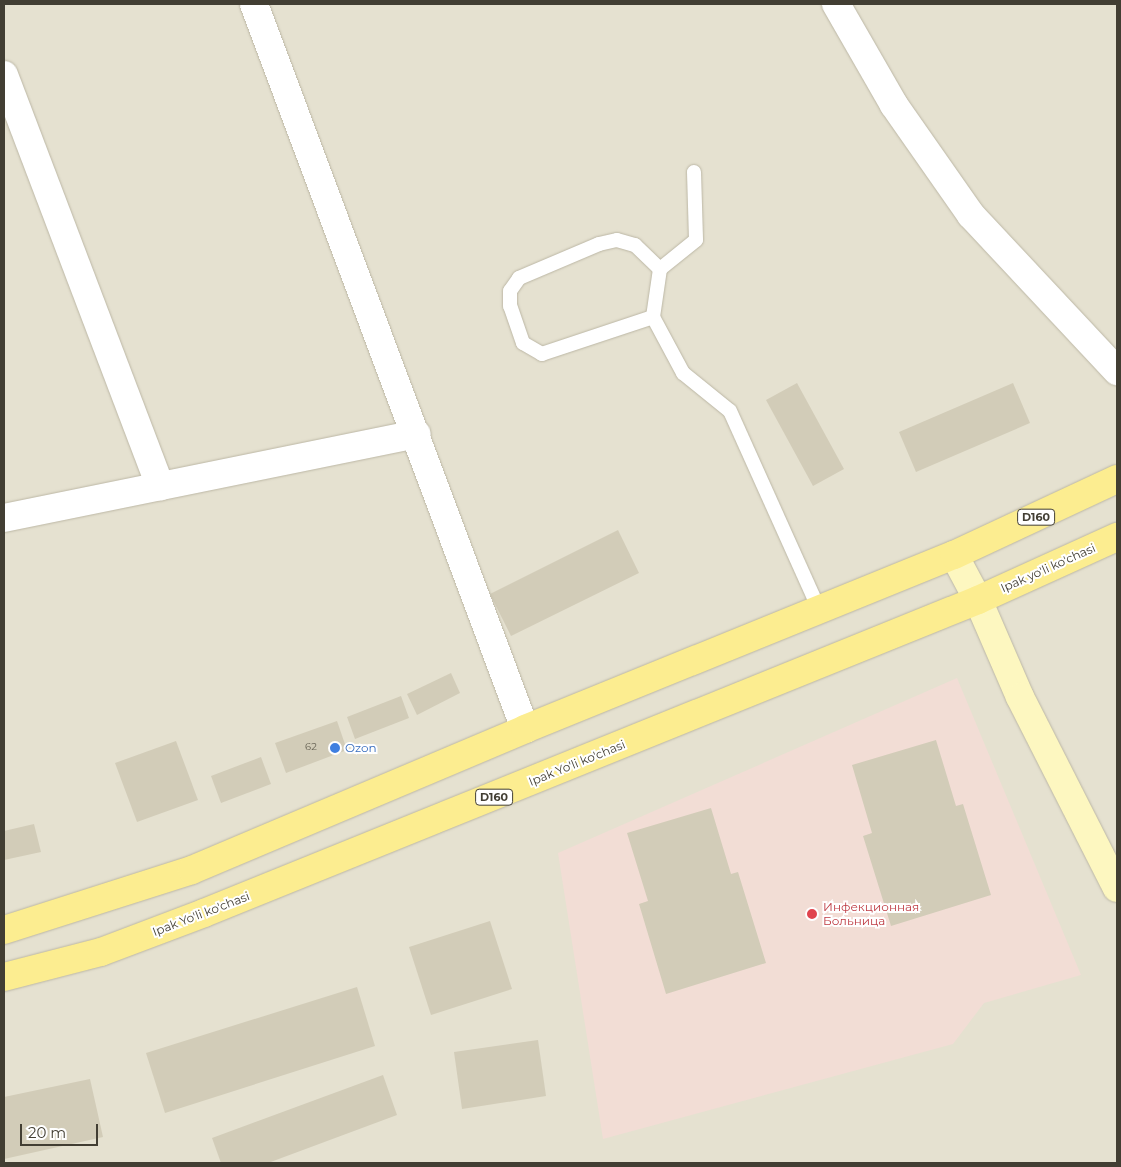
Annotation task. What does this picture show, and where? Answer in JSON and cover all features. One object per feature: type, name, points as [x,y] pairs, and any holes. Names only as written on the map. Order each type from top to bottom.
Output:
[{"type":"main road","name":"D160","points":[[4,930],[192,870],[524,729],[954,555],[1117,479]]},
{"type":"main road","name":"Ipak yo'li ko'chasi","points":[[978,600],[1117,537]]},
{"type":"main road","points":[[954,555],[978,600],[1020,697],[1117,888]]},
{"type":"main road","name":"Ipak Yo'li ko'chasi","points":[[4,977],[100,952],[204,913],[978,600]]},
{"type":"street","points":[[254,4],[417,434],[524,729]]},
{"type":"street","points":[[836,4],[894,105],[971,215],[1117,371]]},
{"type":"street","points":[[4,75],[160,486]]},
{"type":"street","points":[[4,518],[417,434]]},
{"type":"lane","points":[[694,172],[696,240],[660,270],[654,317],[683,373],[730,411],[819,609]]},
{"type":"lane","points":[[654,317],[542,354],[523,344],[510,306],[510,291],[519,278],[599,244],[617,240],[635,245],[660,270]]},
{"type":"shaded area","points":[[4,4],[1117,4],[1117,1163],[4,1163]]},
{"type":"shaded area","name":"Инфекционная Больница","points":[[957,678],[1081,975],[984,1003],[953,1044],[603,1139],[558,853]]},
{"type":"building","points":[[797,383],[844,469],[813,486],[766,400]]},
{"type":"building","points":[[1013,383],[1030,423],[916,472],[899,432]]},
{"type":"building","points":[[618,530],[639,573],[511,636],[490,594]]},
{"type":"building","points":[[451,673],[460,693],[417,715],[407,694]]},
{"type":"building","points":[[401,696],[409,718],[355,739],[347,717]]},
{"type":"building","points":[[337,721],[347,750],[286,773],[275,743]]},
{"type":"building","points":[[936,740],[956,806],[963,804],[991,895],[891,926],[863,836],[872,833],[852,765]]},
{"type":"building","points":[[176,741],[198,800],[137,822],[115,763]]},
{"type":"building","points":[[261,757],[271,784],[221,803],[211,776]]},
{"type":"building","points":[[711,808],[731,874],[738,872],[766,963],[666,994],[639,904],[648,901],[627,833]]},
{"type":"building","points":[[34,824],[41,852],[4,860],[4,831]]},
{"type":"building","points":[[490,921],[512,989],[431,1015],[409,947]]},
{"type":"building","points":[[357,987],[375,1046],[165,1113],[146,1053]]},
{"type":"building","points":[[538,1040],[546,1096],[462,1109],[454,1052]]},
{"type":"building","points":[[383,1075],[397,1115],[268,1163],[221,1163],[212,1138]]},
{"type":"building","points":[[90,1079],[103,1137],[4,1159],[4,1097]]},
{"type":"place","name":"Ozon","points":[[335,748]]},
{"type":"place","name":"Инфекционная Больница","points":[[812,914]]}]
